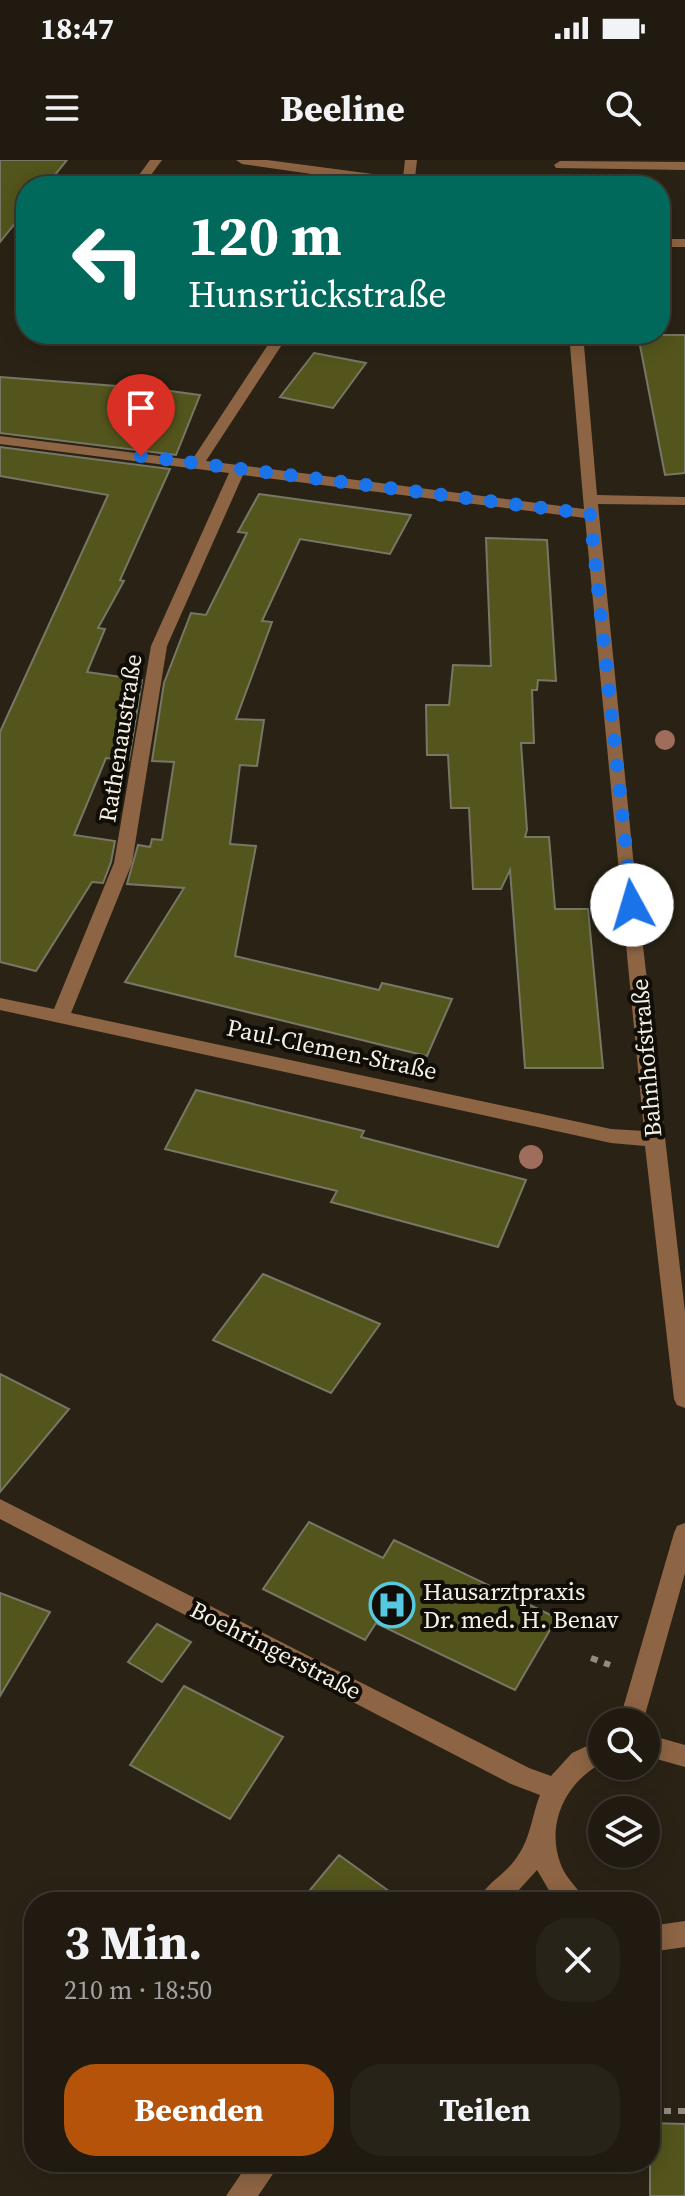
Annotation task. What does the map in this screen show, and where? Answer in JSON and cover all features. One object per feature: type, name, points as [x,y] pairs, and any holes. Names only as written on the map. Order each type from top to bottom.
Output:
[{"type":"street","points":[[242,160],[369,176]]},
{"type":"street","points":[[560,163],[685,166]]},
{"type":"street","points":[[198,462],[275,344]]},
{"type":"street","name":"Bahnhofstraße","points":[[577,344],[653,1139],[685,1399]]},
{"type":"street","points":[[0,440],[590,506],[685,501]]},
{"type":"street","name":"Rathenaustraße","points":[[60,1018],[123,863],[159,646],[238,469]]},
{"type":"street","name":"Paul-Clemen-Straße","points":[[0,1004],[611,1136],[653,1139]]},
{"type":"street","name":"Boehringerstraße","points":[[0,1508],[520,1776],[554,1789]]},
{"type":"street","points":[[635,1708],[685,1533]]},
{"type":"street","points":[[660,1749],[685,1756]]},
{"type":"street","points":[[565,1892],[549,1870],[541,1842],[544,1813],[554,1789],[568,1770],[588,1758]]},
{"type":"street","points":[[500,1892],[523,1870],[541,1842]]},
{"type":"street","points":[[660,1939],[684,1939]]},
{"type":"street","points":[[240,2196],[259,2172]]},
{"type":"path","points":[[660,2111],[685,2111]]},
{"type":"building","points":[[0,160],[67,160],[54,176],[16,176],[16,222],[0,242]]},
{"type":"building","points":[[670,335],[685,335],[685,473],[665,475],[640,344],[670,344]]},
{"type":"building","points":[[314,353],[366,363],[333,408],[280,397]]},
{"type":"building","points":[[0,377],[200,395],[176,455],[0,433]]},
{"type":"building","points":[[0,447],[170,469],[120,580],[124,581],[98,628],[105,629],[87,672],[142,680],[129,760],[106,758],[74,835],[115,841],[111,862],[103,883],[92,882],[36,971],[0,962],[0,732],[108,495],[0,476]]},
{"type":"building","points":[[259,494],[411,515],[390,554],[300,539],[262,621],[272,622],[236,719],[264,720],[257,766],[240,765],[230,844],[256,846],[235,956],[379,990],[382,983],[452,999],[427,1056],[125,982],[184,888],[127,884],[138,845],[150,847],[152,839],[162,840],[174,762],[152,761],[164,683],[191,613],[206,615],[247,533],[238,532]]},
{"type":"building","points":[[486,538],[547,540],[556,681],[538,680],[537,690],[532,690],[534,743],[521,743],[525,837],[549,837],[555,909],[588,909],[603,1068],[525,1068],[510,870],[501,889],[473,889],[469,808],[451,808],[448,755],[427,755],[426,705],[449,705],[453,665],[491,666]]},
{"type":"building","points":[[196,1090],[364,1131],[361,1137],[526,1180],[498,1247],[331,1202],[337,1191],[165,1149]]},
{"type":"building","points":[[263,1274],[380,1324],[331,1393],[213,1340]]},
{"type":"building","points":[[0,1374],[69,1409],[0,1492]]},
{"type":"building","points":[[309,1522],[383,1558],[394,1540],[557,1618],[515,1690],[376,1623],[365,1640],[263,1589]]},
{"type":"building","points":[[0,1593],[50,1612],[0,1696]]},
{"type":"building","points":[[157,1624],[191,1642],[162,1682],[128,1662]]},
{"type":"building","points":[[184,1686],[283,1737],[230,1819],[130,1765]]},
{"type":"building","points":[[339,1855],[390,1892],[308,1892]]},
{"type":"building","points":[[660,2123],[685,2124],[685,2196],[650,2196],[650,2172],[660,2172]]},
{"type":"place","name":"Hausarztpraxis Dr. med. H. Benav","points":[[392,1605]]},
{"type":"route","points":[[141,456],[590,514],[632,905]]}]
